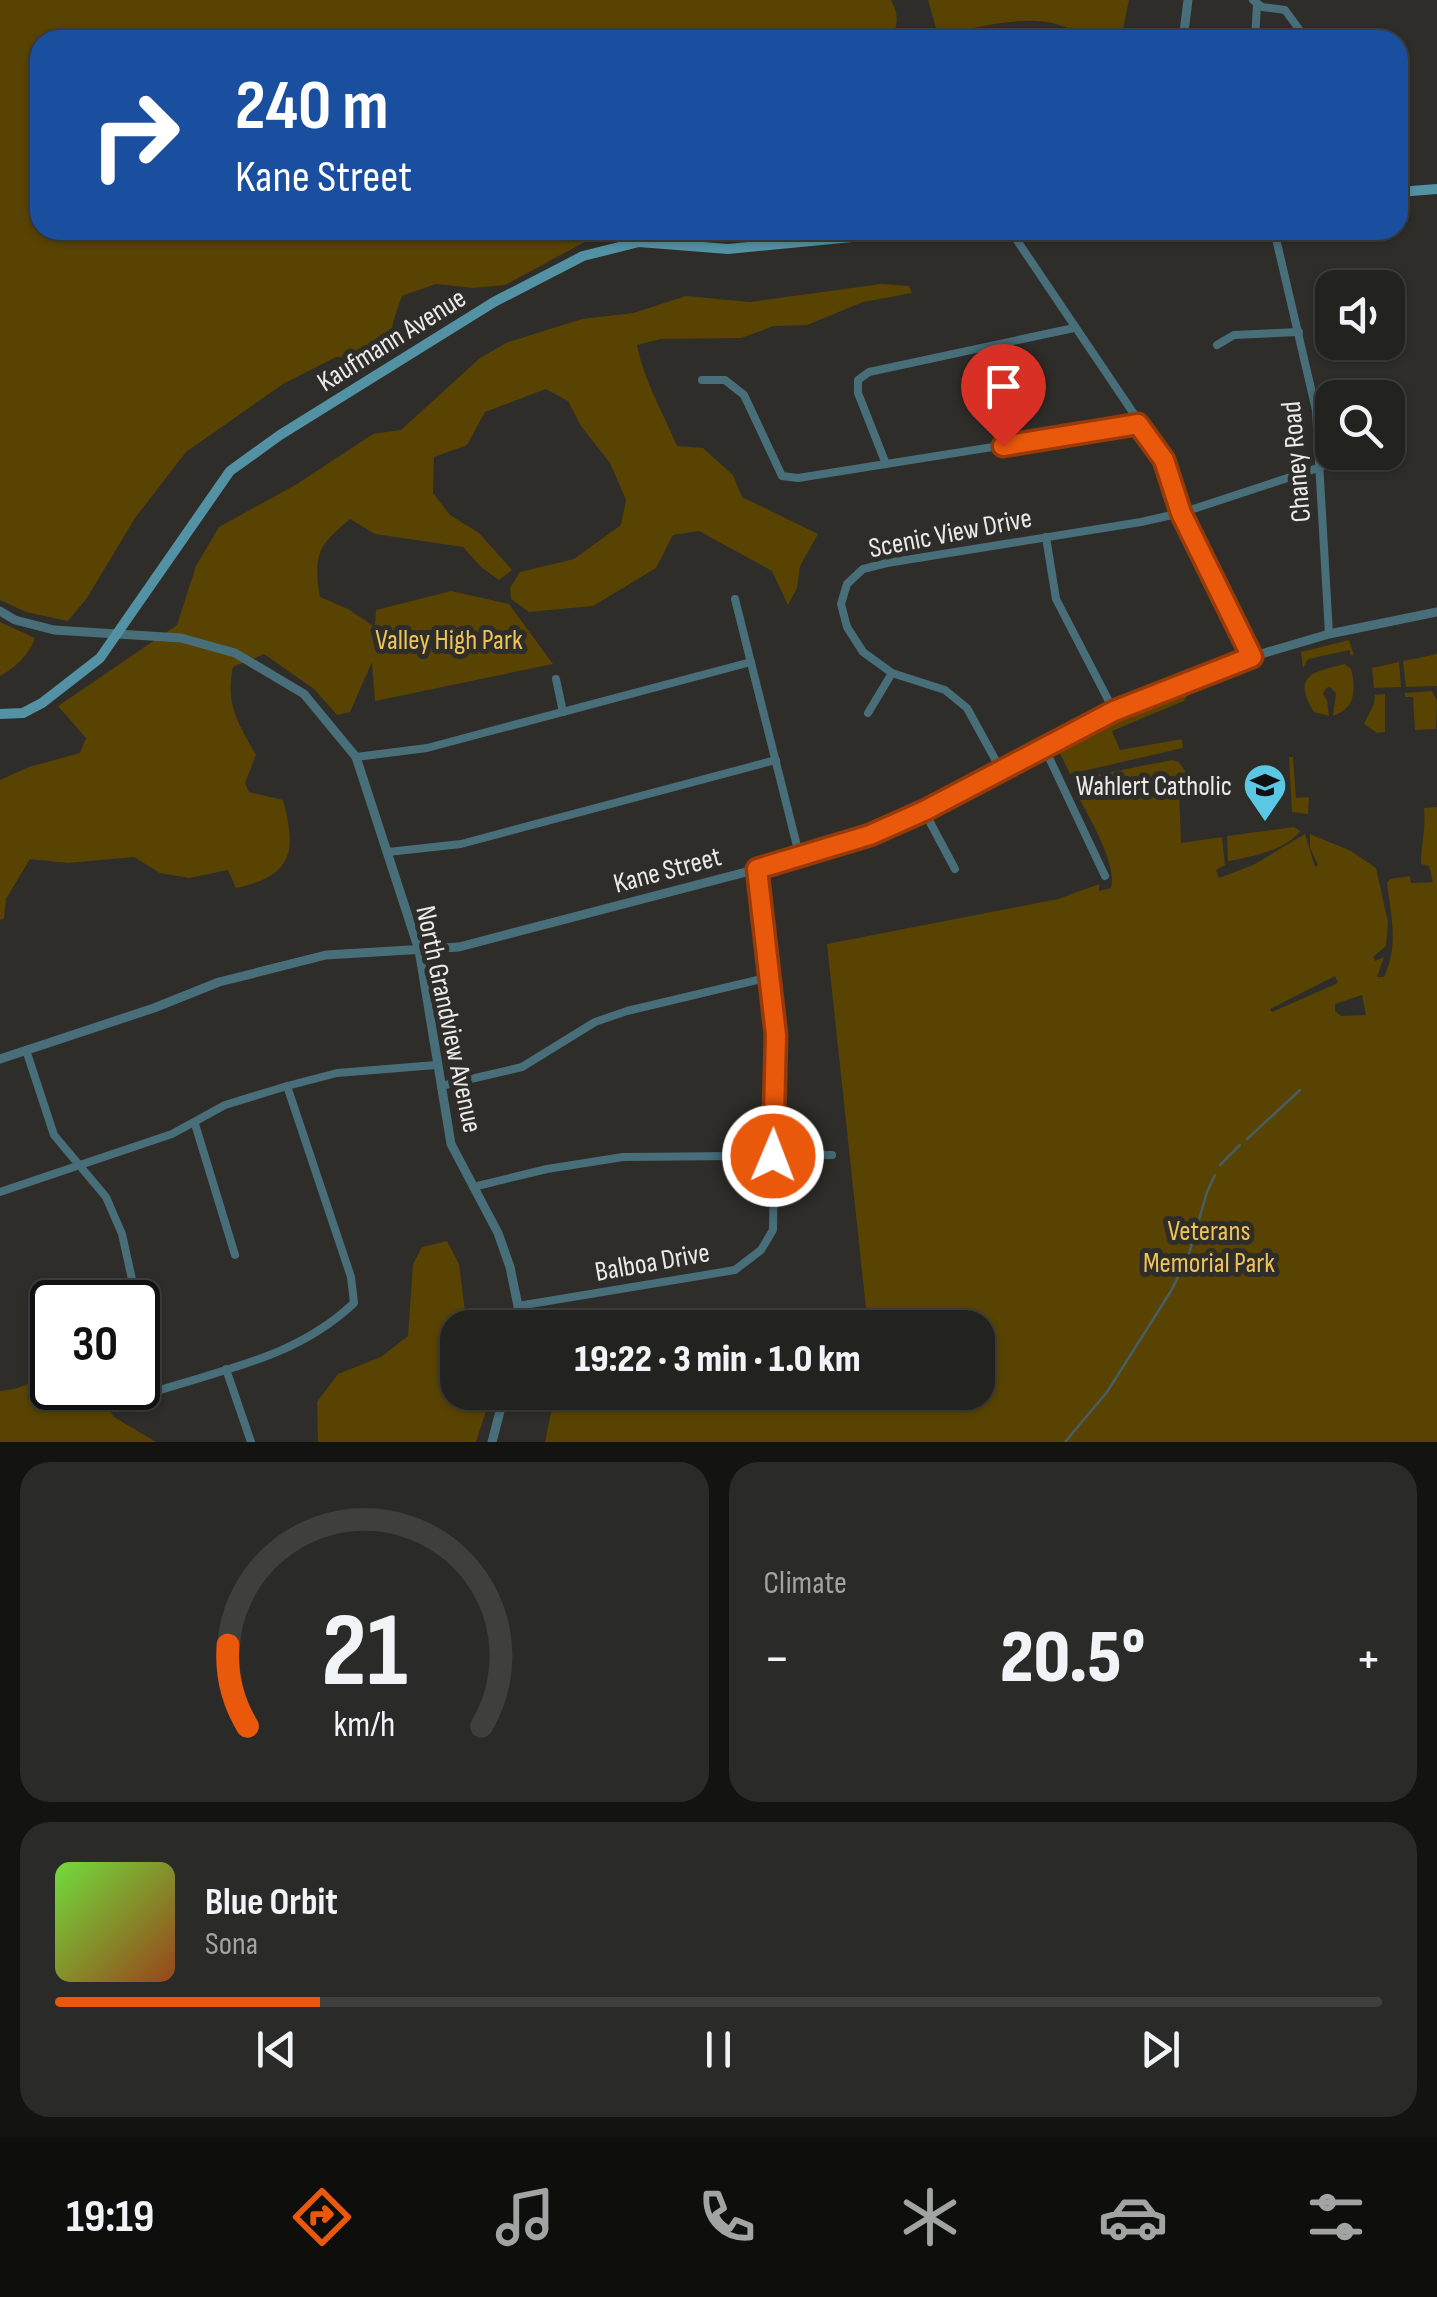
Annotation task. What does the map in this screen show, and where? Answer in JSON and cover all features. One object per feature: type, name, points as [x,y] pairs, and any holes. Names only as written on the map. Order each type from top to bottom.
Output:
[{"type":"main road","points":[[1408,191],[1437,189]]},
{"type":"main road","name":"Kaufmann Avenue","points":[[0,714],[22,713],[42,703],[100,658],[230,471],[280,435],[494,302],[583,256],[639,242],[728,248],[816,240]]},
{"type":"street","points":[[1184,30],[1188,0]]},
{"type":"street","points":[[1255,30],[1255,2],[1286,10],[1300,30]]},
{"type":"street","points":[[1017,240],[1164,460],[1181,513],[1252,657]]},
{"type":"street","name":"Chaney Road","points":[[1276,240],[1315,406]]},
{"type":"street","points":[[886,464],[858,393],[858,380],[869,372],[1074,328]]},
{"type":"street","points":[[1217,345],[1234,335],[1298,332]]},
{"type":"street","points":[[702,380],[725,380],[744,395],[782,476],[798,478],[1138,424]]},
{"type":"street","name":"Scenic View Drive","points":[[1001,770],[968,708],[945,690],[892,673],[863,652],[846,627],[842,604],[847,584],[863,569],[1181,513],[1315,469]]},
{"type":"street","name":"Chaney Road","points":[[1321,470],[1329,634]]},
{"type":"street","points":[[1046,537],[1056,599],[1114,711]]},
{"type":"street","points":[[735,598],[800,858]]},
{"type":"street","name":"North Grandview Avenue","points":[[0,611],[15,620],[54,630],[181,638],[235,652],[304,694],[356,757],[419,950],[452,1144],[498,1232],[510,1267],[518,1310]]},
{"type":"street","name":"Kane Street","points":[[0,1059],[237,977],[326,955],[459,947],[800,858],[870,835],[924,811],[1114,711],[1252,657],[1329,634],[1437,612]]},
{"type":"street","points":[[356,757],[427,748],[751,662]]},
{"type":"street","points":[[868,713],[892,673]]},
{"type":"street","points":[[556,679],[563,712]]},
{"type":"street","points":[[1044,747],[1105,876]]},
{"type":"street","points":[[388,852],[460,844],[776,760]]},
{"type":"street","points":[[924,811],[955,869]]},
{"type":"street","name":"Balboa Drive","points":[[518,1306],[735,1270],[761,1250],[773,1230],[776,1035],[757,869]]},
{"type":"street","points":[[442,1086],[522,1067],[595,1022],[770,977]]},
{"type":"street","points":[[26,1050],[54,1136],[106,1197],[122,1234],[132,1280]]},
{"type":"street","points":[[0,1192],[195,1124],[225,1105],[287,1086],[337,1073],[436,1065]]},
{"type":"street","points":[[160,1391],[288,1350],[338,1318],[354,1302],[352,1277],[287,1086]]},
{"type":"street","points":[[195,1124],[235,1256]]},
{"type":"street","points":[[472,1188],[547,1169],[623,1157],[832,1155]]},
{"type":"street","points":[[226,1369],[251,1442]]},
{"type":"street","points":[[492,1442],[500,1410]]},
{"type":"green space","points":[[0,0],[891,0],[897,20],[895,30],[30,30],[30,240],[588,240],[505,285],[474,288],[436,284],[402,296],[390,347],[366,358],[336,357],[283,384],[186,452],[135,518],[87,598],[68,621],[26,612],[0,600]]},
{"type":"green space","points":[[928,0],[1129,0],[1123,30],[1072,30],[1053,23],[1015,21],[964,30],[937,30]]},
{"type":"green space","name":"Valley High Park","points":[[881,284],[909,286],[912,293],[863,302],[807,325],[774,326],[741,338],[661,339],[637,345],[649,384],[677,446],[703,448],[733,475],[742,497],[818,534],[800,566],[797,588],[788,605],[772,571],[699,531],[673,535],[656,568],[593,606],[529,612],[511,599],[510,588],[520,572],[574,559],[621,525],[626,500],[610,463],[581,426],[568,401],[546,389],[485,412],[467,445],[434,457],[433,493],[450,515],[479,533],[512,570],[499,580],[463,547],[375,534],[350,519],[320,552],[320,597],[372,625],[374,642],[376,610],[451,591],[509,604],[553,664],[375,701],[372,662],[350,712],[337,715],[314,689],[264,654],[233,667],[232,703],[256,755],[245,783],[249,792],[283,800],[290,834],[286,859],[280,869],[236,888],[228,870],[189,878],[160,873],[134,857],[68,863],[30,859],[6,899],[4,919],[0,920],[0,780],[29,767],[80,753],[86,738],[58,706],[177,625],[196,566],[219,527],[297,484],[373,434],[401,430],[480,358],[506,343],[582,319],[633,313],[686,296],[750,302]]},
{"type":"green space","points":[[0,622],[35,638],[21,660],[0,676]]},
{"type":"green space","points":[[1349,640],[1354,656],[1350,650],[1308,659],[1303,668],[1301,652]]},
{"type":"green space","points":[[1437,654],[1437,686],[1406,687],[1403,661]]},
{"type":"green space","points":[[1399,662],[1401,687],[1374,688],[1372,668]]},
{"type":"green space","points":[[1345,664],[1353,676],[1350,703],[1333,716],[1336,693],[1326,688],[1323,694],[1329,716],[1314,712],[1305,683],[1315,673]]},
{"type":"green space","points":[[1242,671],[1241,675],[1188,694],[1184,701],[1112,731],[1120,750],[1182,739],[1183,748],[1070,774],[1058,749]]},
{"type":"green space","points":[[1432,691],[1437,701],[1436,729],[1415,730],[1413,697],[1405,697],[1405,693]]},
{"type":"green space","points":[[1385,694],[1385,732],[1377,733],[1364,724],[1375,695]]},
{"type":"green space","points":[[1289,757],[1293,757],[1296,798],[1309,797],[1308,814],[1292,812]]},
{"type":"green space","name":"Veterans Memorial Park","points":[[1172,760],[1179,762],[1185,771],[1186,786],[1179,788],[1181,843],[1222,837],[1225,865],[1216,870],[1219,878],[1253,865],[1305,834],[1315,867],[1318,865],[1310,848],[1310,834],[1351,851],[1376,868],[1388,922],[1386,946],[1373,957],[1375,961],[1384,957],[1377,977],[1384,977],[1393,942],[1387,883],[1410,876],[1411,883],[1433,882],[1429,866],[1421,864],[1421,857],[1424,808],[1437,807],[1437,1442],[545,1442],[552,1410],[995,1410],[995,1310],[866,1310],[827,944],[1058,899],[1099,884],[1099,891],[1111,888],[1105,851],[1073,786],[1096,775]],"holes":[[[1335,976],[1338,983],[1272,1012],[1270,1009]],[[1362,995],[1366,1015],[1341,1016],[1335,1011],[1335,1004]]]},
{"type":"green space","points":[[1294,827],[1300,831],[1277,848],[1228,861],[1227,836]]},
{"type":"green space","points":[[447,1241],[459,1264],[465,1310],[440,1310],[440,1410],[486,1410],[476,1442],[318,1442],[317,1402],[338,1374],[381,1357],[408,1336],[413,1264],[422,1247]]},
{"type":"green space","points":[[30,1382],[30,1410],[109,1410],[114,1417],[156,1442],[0,1442],[0,1391]]},
{"type":"waterway","points":[[1247,1139],[1300,1090]]},
{"type":"waterway","points":[[1220,1165],[1240,1145]]},
{"type":"waterway","points":[[1065,1442],[1107,1392],[1171,1291],[1188,1257],[1215,1175]]},
{"type":"place","name":"Wahlert Catholic","points":[[1265,823]]},
{"type":"route","points":[[773,1156],[776,1035],[757,869],[870,835],[924,811],[1114,711],[1252,657],[1181,513],[1164,460],[1138,424],[1003,446]]}]
